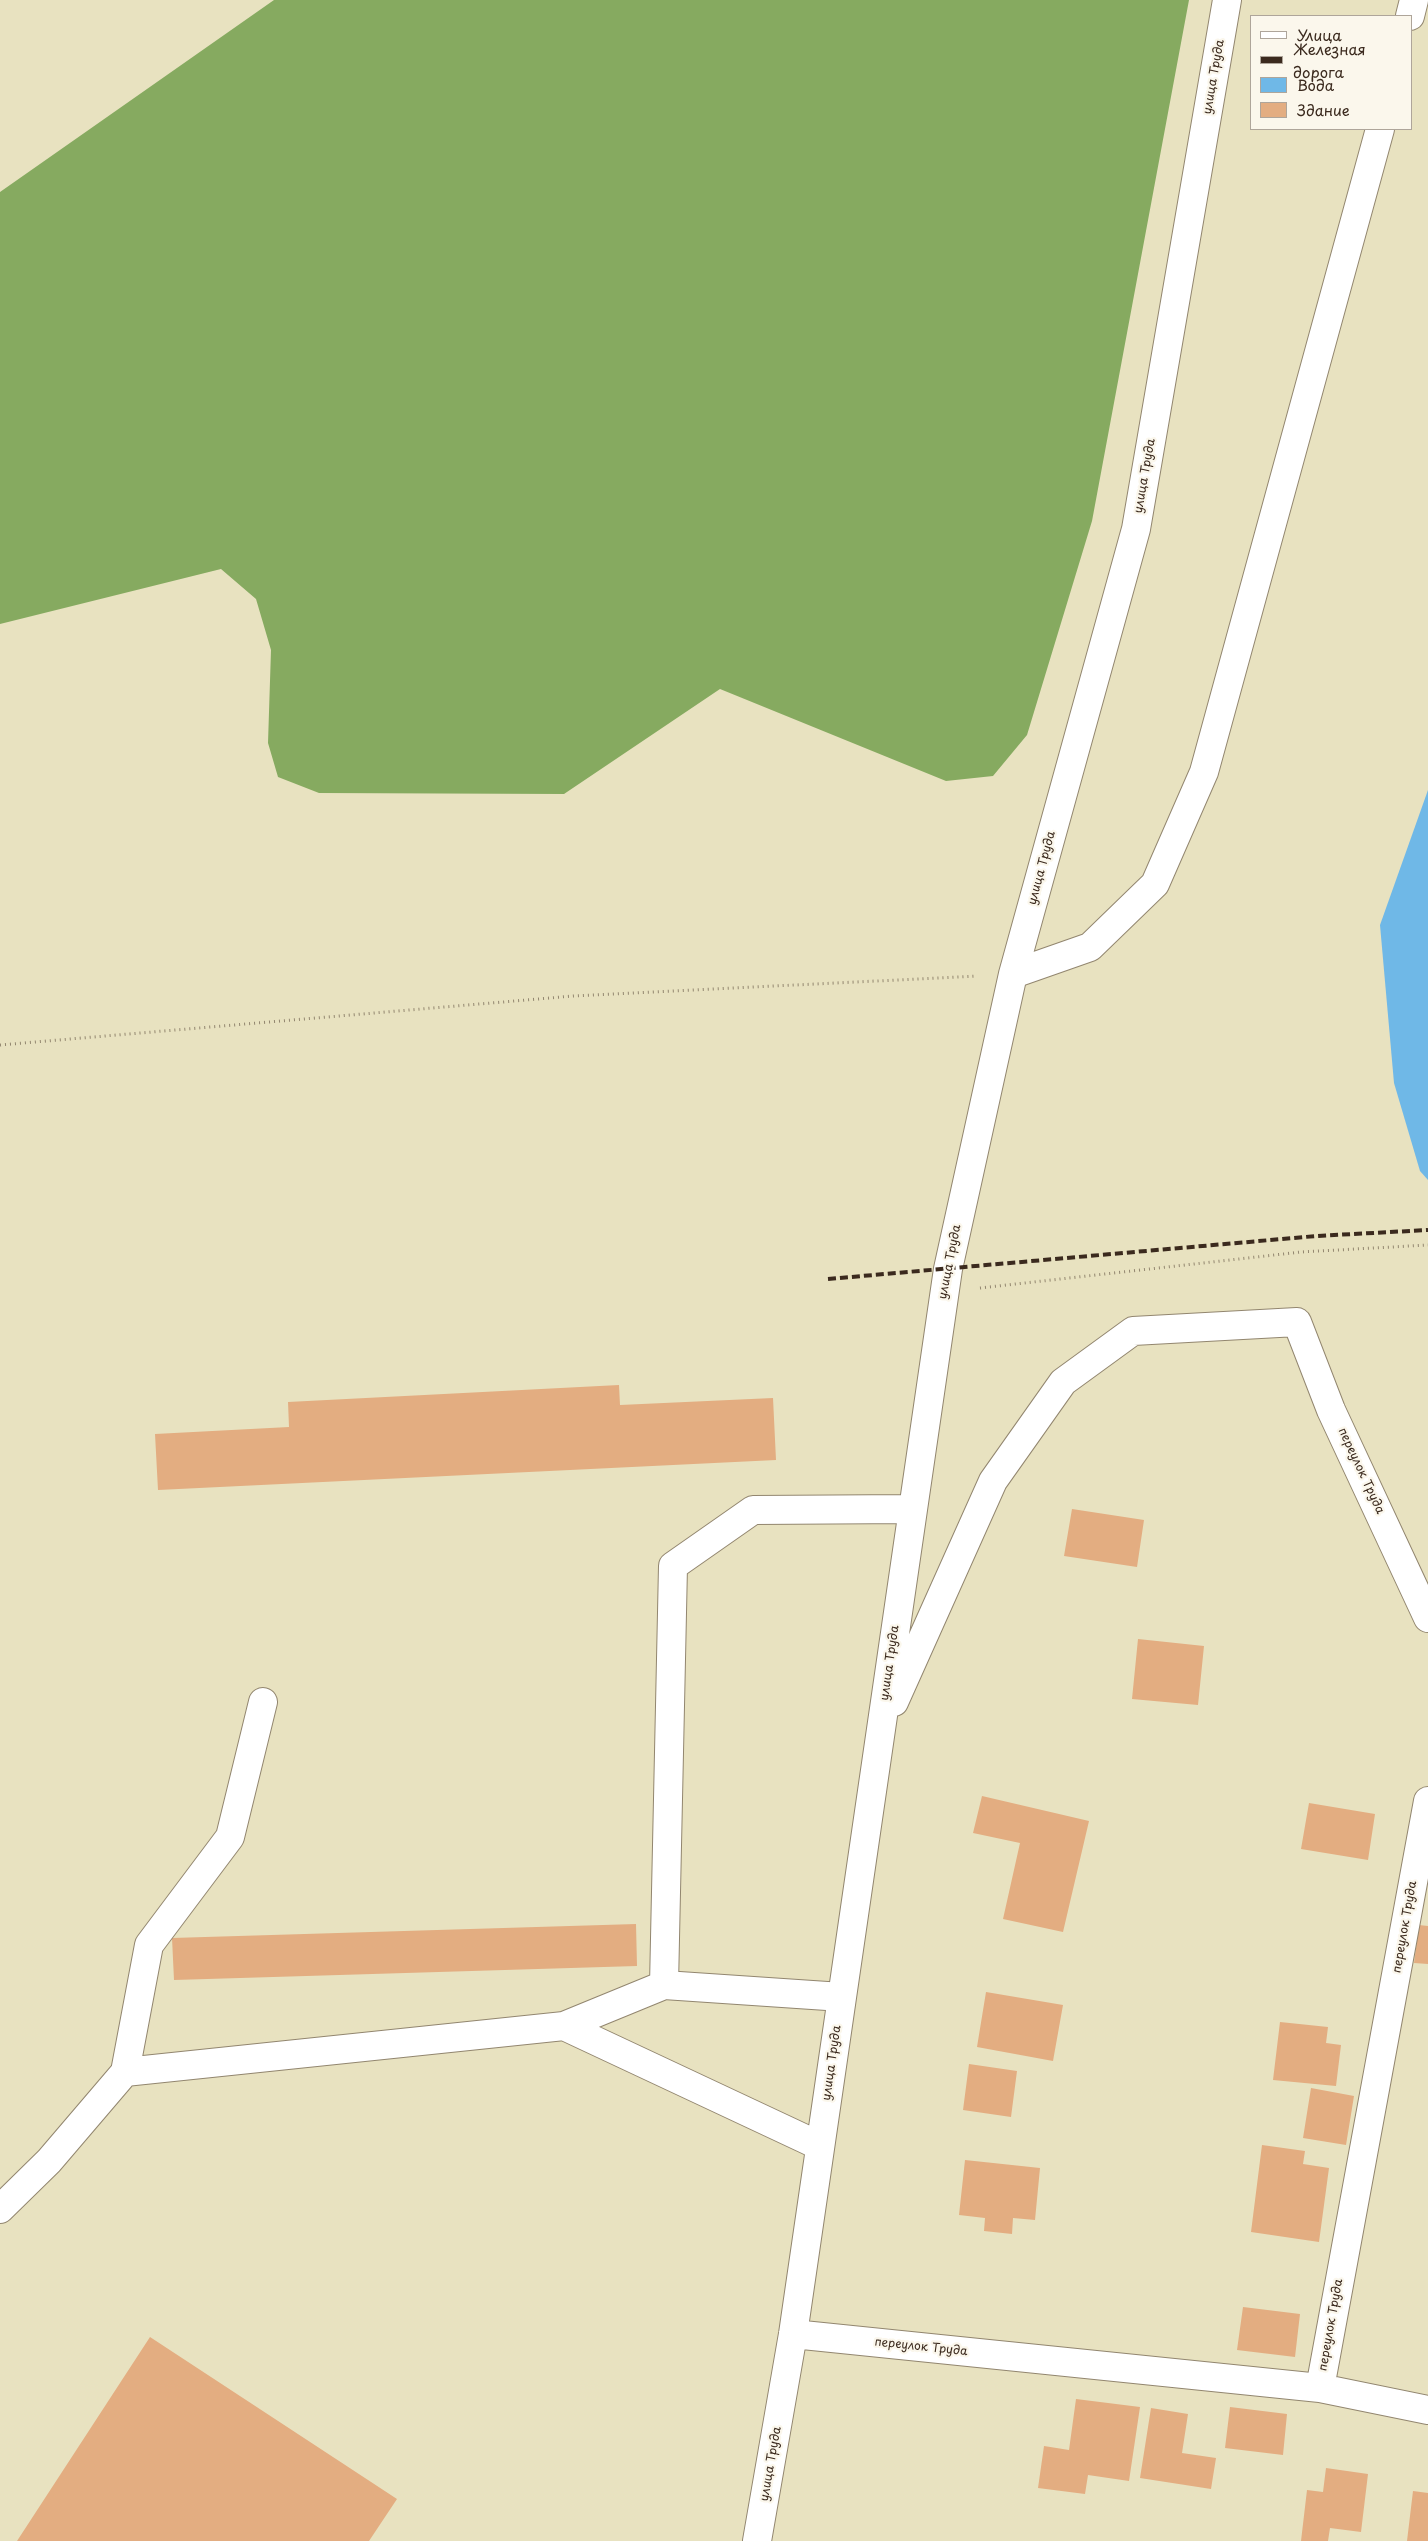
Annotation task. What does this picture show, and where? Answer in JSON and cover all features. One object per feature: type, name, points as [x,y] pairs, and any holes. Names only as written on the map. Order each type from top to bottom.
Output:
[{"type":"street","name":"улица Труда","points":[[758,2541],[793,2334],[944,1292],[1013,974],[1136,529],[1227,0]]},
{"type":"street","points":[[1410,15],[1414,0]]},
{"type":"street","points":[[1013,974],[1090,947],[1155,884],[1204,772],[1380,130]]},
{"type":"street","name":"переулок Труда","points":[[880,1732],[993,1481],[1063,1382],[1133,1330],[1297,1322],[1331,1410],[1428,1618]]},
{"type":"street","points":[[664,1985],[673,1566],[753,1510],[912,1509]]},
{"type":"street","points":[[0,2209],[49,2161],[125,2072],[149,1945],[230,1837],[263,1702]]},
{"type":"street","name":"переулок Труда","points":[[793,2334],[1320,2388],[1428,1801]]},
{"type":"street","points":[[125,2072],[564,2026],[664,1985],[842,1997]]},
{"type":"street","points":[[564,2026],[820,2146]]},
{"type":"street","points":[[1320,2388],[1428,2410]]},
{"type":"path","points":[[0,1045],[572,996],[1013,974]]},
{"type":"path","points":[[944,1292],[1291,1253],[1428,1245]]},
{"type":"green space","points":[[274,0],[1189,0],[1092,521],[1027,735],[993,776],[946,781],[720,689],[564,794],[319,793],[278,777],[268,743],[271,650],[256,599],[221,569],[0,624],[0,192]]},
{"type":"water","points":[[1428,790],[1428,1180],[1420,1171],[1394,1083],[1380,925]]},
{"type":"building","points":[[619,1385],[620,1405],[773,1398],[776,1460],[158,1490],[155,1434],[289,1427],[288,1402]]},
{"type":"building","points":[[1072,1509],[1144,1520],[1137,1567],[1064,1556]]},
{"type":"building","points":[[1138,1639],[1204,1646],[1198,1705],[1132,1699]]},
{"type":"building","points":[[982,1796],[1089,1821],[1063,1932],[1003,1919],[1020,1843],[973,1833]]},
{"type":"building","points":[[1309,1803],[1375,1814],[1368,1860],[1301,1849]]},
{"type":"building","points":[[636,1924],[637,1966],[174,1980],[172,1938]]},
{"type":"building","points":[[1419,1925],[1428,1926],[1428,1964],[1414,1963]]},
{"type":"building","points":[[986,1992],[1063,2005],[1053,2061],[977,2047]]},
{"type":"building","points":[[1280,2022],[1328,2027],[1326,2043],[1341,2045],[1336,2086],[1273,2080]]},
{"type":"building","points":[[969,2064],[1017,2071],[1011,2117],[963,2110]]},
{"type":"building","points":[[1311,2088],[1354,2096],[1346,2145],[1303,2138]]},
{"type":"building","points":[[1262,2145],[1305,2151],[1303,2164],[1329,2168],[1319,2242],[1251,2232]]},
{"type":"building","points":[[965,2160],[1040,2168],[1035,2220],[1013,2218],[1012,2234],[984,2231],[985,2218],[959,2215]]},
{"type":"building","points":[[1243,2307],[1300,2314],[1295,2357],[1237,2350]]},
{"type":"building","points":[[150,2337],[397,2499],[369,2541],[17,2541]]},
{"type":"building","points":[[1076,2399],[1140,2407],[1129,2481],[1088,2475],[1085,2494],[1038,2488],[1044,2446],[1069,2450]]},
{"type":"building","points":[[1230,2407],[1287,2414],[1283,2455],[1225,2448]]},
{"type":"building","points":[[1151,2408],[1188,2414],[1182,2453],[1216,2458],[1211,2489],[1140,2478]]},
{"type":"building","points":[[1326,2468],[1368,2474],[1361,2532],[1330,2528],[1328,2541],[1301,2541],[1307,2490],[1323,2492]]},
{"type":"building","points":[[1413,2491],[1428,2493],[1428,2541],[1407,2541]]},
{"type":"railway","points":[[828,1279],[1316,1236],[1428,1230]]}]
